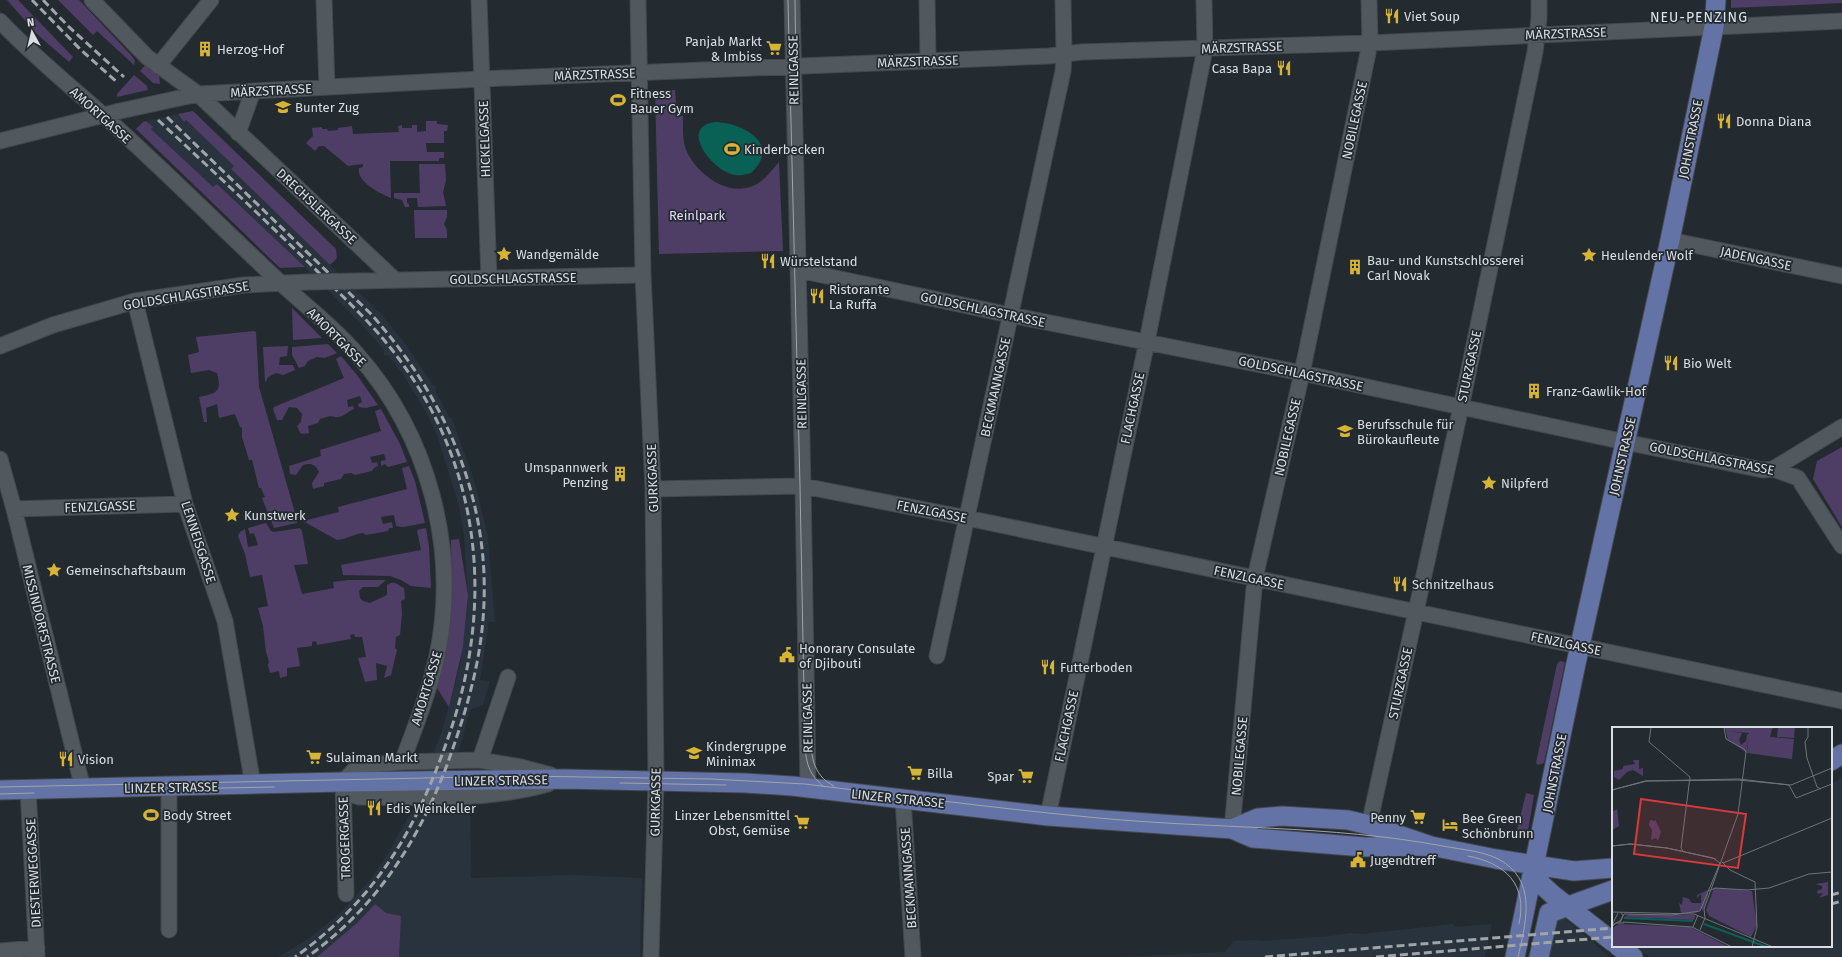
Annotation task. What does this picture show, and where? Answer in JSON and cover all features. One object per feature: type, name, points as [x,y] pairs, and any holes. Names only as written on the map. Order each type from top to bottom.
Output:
[{"type":"main road","name":"JOHNSTRASSE","points":[[1515,957],[1580,646],[1670,240],[1714,26],[1716,0]]},
{"type":"main road","points":[[1832,760],[1842,754]]},
{"type":"main road","name":"LINZER STRASSE","points":[[0,790],[342,782],[564,779],[745,783],[808,788],[1048,816],[1232,829],[1253,838],[1364,847],[1431,846]]},
{"type":"main road","name":"LINZER STRASSE","points":[[1232,829],[1258,818],[1282,816],[1348,820],[1369,825],[1431,846],[1534,865],[1574,871],[1612,868]]},
{"type":"main road","points":[[1534,865],[1541,884],[1566,906],[1612,941]]},
{"type":"main road","points":[[1539,957],[1549,913],[1612,890]]},
{"type":"main road","points":[[1619,947],[1633,957]]},
{"type":"street","name":"DRECHSLERGASSE","points":[[92,0],[137,48],[158,66],[198,94],[395,280]]},
{"type":"street","points":[[158,66],[211,0]]},
{"type":"street","points":[[324,0],[327,87]]},
{"type":"street","name":"HICKELGASSE","points":[[479,0],[489,278]]},
{"type":"street","name":"GURKGASSE","points":[[638,0],[643,275],[653,489],[656,781],[651,957]]},
{"type":"street","name":"REINLGASSE","points":[[792,0],[808,788]]},
{"type":"street","points":[[927,0],[928,60]]},
{"type":"street","name":"BECKMANNGASSE","points":[[937,656],[1063,71],[1063,0]]},
{"type":"street","name":"FLACHGASSE","points":[[1048,816],[1147,341],[1205,49],[1204,0]]},
{"type":"street","name":"NOBILEGASSE","points":[[1232,829],[1255,578],[1302,373],[1370,43],[1369,0]]},
{"type":"street","name":"STURZGASSE","points":[[1369,825],[1461,407],[1538,34],[1539,0]]},
{"type":"street","name":"AMORTGASSE","points":[[0,21],[51,70],[104,116],[280,282],[343,339],[371,370],[385,390],[410,434],[422,461],[433,494],[439,522],[443,553],[444,591],[441,634],[432,676],[402,762]]},
{"type":"street","name":"MÄRZSTRASSE","points":[[0,141],[198,94],[481,79],[1064,54],[1370,43],[1842,21]]},
{"type":"street","points":[[238,133],[253,91]]},
{"type":"street","name":"JADENGASSE","points":[[1670,240],[1842,276]]},
{"type":"street","name":"GOLDSCHLAGSTRASSE","points":[[798,270],[1010,315],[1302,373],[1625,442],[1763,470],[1773,469],[1793,475],[1801,482],[1842,546]]},
{"type":"street","name":"GOLDSCHLAGSTRASSE","points":[[0,346],[53,325],[135,301],[244,285],[280,282],[643,275]]},
{"type":"street","name":"LENNEISGASSE","points":[[135,301],[185,504],[225,621],[253,785]]},
{"type":"street","points":[[1773,469],[1842,427]]},
{"type":"street","name":"MISSINDORFSTRASSE","points":[[0,459],[14,509],[83,789]]},
{"type":"street","name":"FENZLGASSE","points":[[653,489],[803,486],[967,518],[1842,701]]},
{"type":"street","name":"FENZLGASSE","points":[[14,509],[185,504]]},
{"type":"street","points":[[480,760],[508,677]]},
{"type":"street","name":"LINZER STRASSE","points":[[342,782],[355,769],[362,766],[402,762],[480,760],[521,767],[564,779]]},
{"type":"street","name":"TROGERGASSE","points":[[342,782],[346,894]]},
{"type":"street","points":[[168,787],[169,930]]},
{"type":"street","name":"DIESTERWEGGASSE","points":[[28,790],[37,952]]},
{"type":"street","name":"BECKMANNGASSE","points":[[903,799],[913,957]]},
{"type":"street","points":[[0,951],[37,952]]},
{"type":"shaded area","points":[[178,114],[184,122],[186,120],[234,166],[231,169],[380,313],[407,346],[435,386],[435,390],[449,417],[452,419],[474,480],[488,536],[495,622],[489,622],[480,680],[490,681],[483,705],[470,710],[458,753],[434,752],[443,727],[459,670],[466,622],[468,595],[464,536],[459,506],[437,435],[425,410],[404,376],[388,355],[384,355],[384,350],[361,324],[305,267],[217,184],[213,187],[151,129],[152,127],[146,121]]},
{"type":"shaded area","name":"Kinderbecken","points":[[717,122],[738,127],[748,131],[756,137],[761,145],[763,153],[760,163],[751,173],[738,175],[727,172],[709,158],[702,149],[699,140],[699,131],[705,125]]},
{"type":"shaded area","points":[[1842,777],[1842,957],[1649,957],[1637,947],[1832,947],[1832,783]]},
{"type":"shaded area","points":[[470,805],[471,878],[574,875],[642,878],[640,957],[391,957],[375,904],[358,922],[317,957],[278,957],[308,939],[338,915],[370,880],[387,855],[412,810],[435,809],[441,806]]},
{"type":"shaded area","points":[[1563,917],[1610,957],[1545,957],[1553,918]]},
{"type":"shaded area","points":[[1453,924],[1455,927],[1492,924],[1485,957],[1118,957],[1225,952],[1234,941],[1263,941],[1351,933],[1362,934]]},
{"type":"green space","points":[[7,0],[18,0],[73,57],[69,62],[38,35]]},
{"type":"green space","points":[[58,0],[79,0],[131,55],[135,61],[134,65],[97,31],[93,35]]},
{"type":"green space","points":[[1731,0],[1842,0],[1842,3],[1731,8]]},
{"type":"green space","points":[[146,64],[159,74],[160,84],[153,83],[140,71]]},
{"type":"green space","points":[[134,75],[147,86],[148,90],[117,97],[117,94]]},
{"type":"green space","name":"Reinlpark","points":[[655,90],[675,90],[677,116],[683,116],[685,148],[692,161],[699,169],[715,182],[735,189],[755,185],[768,175],[779,162],[783,251],[659,254]]},
{"type":"green space","points":[[193,111],[336,249],[337,258],[330,265],[231,169],[234,166],[186,120],[184,122],[178,114]]},
{"type":"green space","points":[[146,121],[153,127],[151,129],[213,187],[217,184],[305,267],[280,268],[136,129]]},
{"type":"green space","points":[[426,121],[437,121],[437,124],[448,125],[447,131],[444,131],[444,143],[426,143],[427,152],[444,152],[444,158],[439,158],[439,161],[390,161],[391,198],[381,194],[365,183],[359,173],[359,168],[363,167],[363,164],[348,166],[324,146],[319,146],[315,151],[306,143],[313,136],[312,128],[322,127],[322,129],[327,129],[328,131],[352,126],[353,134],[399,132],[398,126],[402,125],[402,128],[412,128],[412,125],[417,125],[417,132],[426,131]]},
{"type":"green space","points":[[419,164],[445,164],[446,181],[443,192],[446,206],[418,207],[417,198],[407,198],[409,207],[405,207],[402,200],[394,198],[394,193],[420,193]]},
{"type":"green space","points":[[414,210],[447,210],[447,217],[444,224],[447,230],[447,238],[415,238]]},
{"type":"green space","points":[[292,308],[322,338],[293,340]]},
{"type":"green space","points":[[256,332],[259,387],[297,520],[297,523],[274,528],[262,498],[265,497],[261,488],[259,488],[252,460],[249,460],[242,437],[242,428],[240,427],[235,414],[219,418],[217,404],[206,408],[207,422],[204,422],[199,397],[217,391],[219,384],[217,373],[209,370],[191,373],[188,355],[199,352],[196,337]]},
{"type":"green space","points":[[328,344],[337,353],[325,358],[317,357],[308,361],[305,366],[299,368],[292,355],[292,347]]},
{"type":"green space","points":[[288,346],[287,356],[280,357],[279,365],[293,365],[295,370],[283,375],[276,373],[268,377],[266,382],[263,347]]},
{"type":"green space","points":[[341,356],[357,375],[378,405],[366,408],[359,407],[358,404],[362,402],[360,396],[347,400],[348,407],[353,406],[354,409],[340,417],[330,416],[320,419],[318,423],[308,426],[309,433],[304,434],[300,433],[297,426],[301,422],[302,414],[297,408],[289,407],[282,420],[277,420],[273,409],[274,407],[344,378],[336,359]]},
{"type":"green space","points":[[381,409],[400,444],[407,462],[388,467],[385,464],[381,466],[381,461],[386,460],[384,454],[370,457],[372,463],[377,462],[378,466],[372,471],[355,475],[351,473],[344,474],[341,479],[324,483],[324,486],[313,489],[312,483],[319,472],[316,467],[311,464],[303,465],[296,475],[290,474],[289,466],[321,456],[320,450],[381,431],[375,411]]},
{"type":"green space","points":[[1842,447],[1842,527],[1813,479],[1817,461]]},
{"type":"green space","points":[[409,466],[415,481],[425,523],[403,527],[396,526],[394,515],[381,517],[383,524],[392,522],[393,528],[389,528],[388,531],[366,535],[363,533],[337,540],[303,521],[339,512],[338,507],[407,489],[402,468]]},
{"type":"green space","points":[[266,523],[271,531],[274,532],[300,528],[302,531],[308,564],[294,565],[302,594],[334,588],[333,582],[348,580],[386,580],[378,587],[363,587],[359,591],[360,598],[363,601],[370,603],[387,595],[387,585],[389,584],[396,583],[404,588],[405,599],[401,601],[402,614],[400,635],[396,637],[395,648],[397,650],[391,675],[384,678],[387,666],[376,663],[377,680],[365,682],[358,658],[366,657],[362,637],[355,637],[354,634],[350,635],[351,639],[317,645],[316,641],[312,642],[312,646],[297,648],[300,666],[287,668],[287,676],[280,678],[279,671],[270,673],[263,626],[258,608],[268,606],[262,575],[250,577],[245,554],[238,536],[240,532],[245,529],[248,547],[258,545],[254,533],[250,534],[248,528]]},
{"type":"green space","points":[[426,528],[429,547],[431,588],[411,586],[390,576],[343,575],[341,565],[421,550],[417,530]]},
{"type":"green space","points":[[459,539],[468,595],[463,647],[449,707],[437,688],[444,651],[448,614],[451,577],[451,540]]},
{"type":"green space","points":[[1560,661],[1565,662],[1544,763],[1538,765],[1536,763],[1557,664]]},
{"type":"green space","points":[[1526,793],[1534,795],[1528,831],[1524,835],[1517,830]]},
{"type":"green space","points":[[375,904],[386,913],[401,916],[399,957],[317,957],[358,922]]},
{"type":"tram line","points":[[788,0],[805,746],[806,758],[812,774],[824,787]]},
{"type":"tram line","points":[[795,0],[796,78]]},
{"type":"tram line","points":[[810,684],[810,712]]},
{"type":"tram line","points":[[810,730],[814,762],[821,776],[834,786]]},
{"type":"tram line","points":[[0,787],[520,776],[711,779],[805,784],[989,806],[1142,822],[1358,834],[1400,839],[1475,852],[1491,856],[1505,863],[1515,872],[1522,883],[1525,894],[1525,919],[1518,957]]},
{"type":"tram line","points":[[620,783],[726,785]]},
{"type":"tram line","points":[[172,789],[274,787]]},
{"type":"tram line","points":[[0,794],[34,793]]},
{"type":"tram line","points":[[1468,856],[1493,864],[1503,870],[1511,878],[1517,887],[1520,897],[1521,910],[1519,924]]},
{"type":"railway","points":[[32,0],[80,49],[118,83]]},
{"type":"railway","points":[[43,0],[68,26],[124,77]]},
{"type":"railway","points":[[167,117],[370,313],[399,349],[425,386],[446,426],[463,467],[475,509],[482,553],[484,599],[480,645],[466,706],[447,765],[422,821],[392,872],[353,918],[307,957]]},
{"type":"railway","points":[[158,120],[294,248],[379,334],[399,359],[427,403],[449,448],[464,495],[472,544],[475,593],[471,642],[462,692],[435,774],[406,834],[389,862],[370,888],[348,912],[323,935],[295,957]]},
{"type":"railway","points":[[1832,895],[1842,892]]},
{"type":"railway","points":[[1832,904],[1842,901]]},
{"type":"railway","points":[[1265,957],[1612,928]]},
{"type":"railway","points":[[1376,957],[1612,937]]},
{"type":"place","name":"Viet Soup","points":[[1392,16]]},
{"type":"place","name":"Panjab Markt & Imbiss","points":[[774,48]]},
{"type":"place","name":"Herzog-Hof","points":[[205,49]]},
{"type":"place","name":"Casa Bapa","points":[[1284,68]]},
{"type":"place","name":"Fitness Bauer Gym","points":[[618,100]]},
{"type":"place","name":"Bunter Zug","points":[[283,107]]},
{"type":"place","name":"Donna Diana","points":[[1724,121]]},
{"type":"place","name":"Kinderbecken","points":[[732,149]]},
{"type":"place","name":"Wandgemälde","points":[[504,254]]},
{"type":"place","name":"Heulender Wolf","points":[[1589,255]]},
{"type":"place","name":"Würstelstand","points":[[768,261]]},
{"type":"place","name":"Bau- und Kunstschlosserei Carl Novak","points":[[1355,267]]},
{"type":"place","name":"Ristorante La Ruffa","points":[[817,296]]},
{"type":"place","name":"Bio Welt","points":[[1671,363]]},
{"type":"place","name":"Franz-Gawlik-Hof","points":[[1534,391]]},
{"type":"place","name":"Berufsschule für Bürokaufleute","points":[[1345,431]]},
{"type":"place","name":"Umspannwerk Penzing","points":[[620,474]]},
{"type":"place","name":"Nilpferd","points":[[1489,483]]},
{"type":"place","name":"Kunstwerk","points":[[232,515]]},
{"type":"place","name":"Gemeinschaftsbaum","points":[[54,570]]},
{"type":"place","name":"Schnitzelhaus","points":[[1400,584]]},
{"type":"place","name":"Honorary Consulate of Djibouti","points":[[787,655]]},
{"type":"place","name":"Futterboden","points":[[1048,667]]},
{"type":"place","name":"Kindergruppe Minimax","points":[[694,753]]},
{"type":"place","name":"Sulaiman Markt","points":[[314,757]]},
{"type":"place","name":"Vision","points":[[66,759]]},
{"type":"place","name":"Billa","points":[[915,773]]},
{"type":"place","name":"Spar","points":[[1026,776]]},
{"type":"place","name":"Edis Weinkeller","points":[[374,808]]},
{"type":"place","name":"Body Street","points":[[151,815]]},
{"type":"place","name":"Penny","points":[[1418,817]]},
{"type":"place","name":"Linzer Lebensmittel Obst, Gemüse","points":[[802,822]]},
{"type":"place","name":"Bee Green Schönbrunn","points":[[1450,825]]},
{"type":"place","name":"Jugendtreff","points":[[1358,860]]},
{"type":"district","name":"NEU-PENZING","points":[[1699,17]]}]
